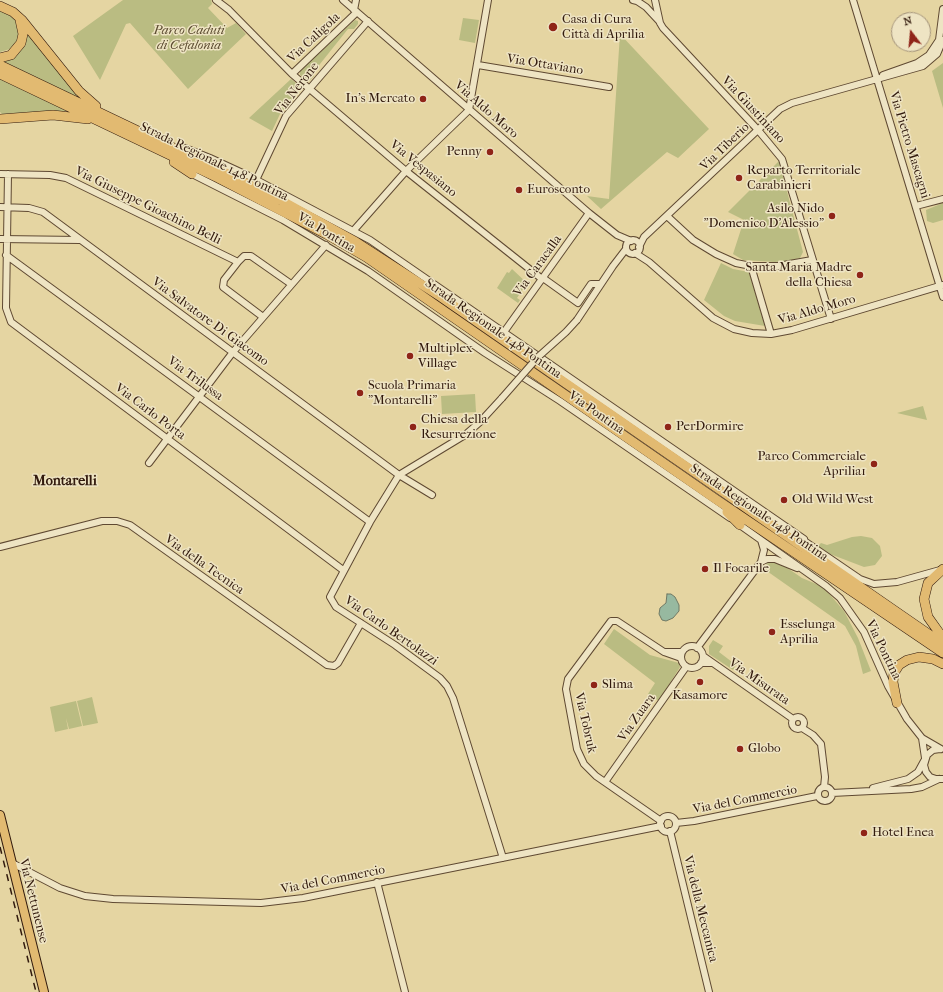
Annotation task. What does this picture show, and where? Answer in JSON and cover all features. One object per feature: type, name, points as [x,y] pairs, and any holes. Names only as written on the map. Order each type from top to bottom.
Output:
[{"type":"highway","points":[[0,6],[19,16],[82,94],[107,119]]},
{"type":"highway","points":[[0,58],[11,54],[21,44],[23,32],[19,16]]},
{"type":"highway","name":"Strada Regionale 148 Pontina","points":[[0,66],[160,146],[366,257],[714,498],[943,653]]},
{"type":"highway","name":"Strada Regionale 148 Pontina","points":[[0,74],[107,119]]},
{"type":"highway","points":[[0,118],[59,115],[107,119]]},
{"type":"highway","points":[[160,146],[185,148]]},
{"type":"highway","points":[[160,146],[192,174]]},
{"type":"highway","name":"Strada Regionale 148 Pontina","points":[[160,146],[289,204],[383,258],[943,644]]},
{"type":"highway","points":[[714,498],[740,525]]},
{"type":"highway","points":[[772,527],[794,536]]},
{"type":"highway","points":[[943,569],[928,583],[924,599],[928,617],[943,638]]},
{"type":"highway","points":[[897,703],[893,690],[893,679],[896,670],[901,663],[910,659],[923,658],[943,664]]},
{"type":"main road","name":"Via Nettunense","points":[[0,815],[44,992]]},
{"type":"street","name":"Via Caligola","points":[[216,0],[229,10],[292,74],[356,11]]},
{"type":"street","name":"Via Aldo Moro","points":[[343,0],[589,213],[617,235],[638,243],[636,251]]},
{"type":"street","points":[[356,0],[356,11]]},
{"type":"street","points":[[354,230],[406,171],[469,110],[478,65],[488,0]]},
{"type":"street","points":[[635,0],[644,0]]},
{"type":"street","points":[[635,0],[646,7],[660,23]]},
{"type":"street","name":"Via Giustiniano","points":[[655,0],[660,23],[681,49],[776,149],[783,161],[812,260],[831,318]]},
{"type":"street","name":"Via Pietro Mascagni","points":[[853,0],[878,78],[941,286],[943,297]]},
{"type":"street","points":[[878,78],[889,72],[914,65],[927,58],[938,44],[943,18],[943,9]]},
{"type":"street","name":"Via Nerone","points":[[256,180],[286,116],[368,22]]},
{"type":"street","points":[[878,78],[894,75],[926,64],[937,54],[943,40]]},
{"type":"street","name":"Via Ottaviano","points":[[478,65],[609,87]]},
{"type":"street","name":"Via Vespasiano","points":[[292,74],[406,171],[542,279],[578,303],[591,284],[600,284]]},
{"type":"street","name":"Via Tiberio","points":[[636,251],[644,237],[778,111],[788,104],[878,78]]},
{"type":"street","name":"Via Pontina","points":[[185,148],[256,180],[354,230],[394,256],[860,579],[874,584],[897,582],[943,569]]},
{"type":"street","name":"Via Giuseppe Gioachino Belli","points":[[0,174],[52,175],[68,179],[238,262]]},
{"type":"street","name":"Via Carlo Porta","points":[[8,174],[7,207],[3,239],[6,255],[6,310],[10,321],[344,570]]},
{"type":"street","name":"Via Pontina","points":[[192,174],[283,220],[368,271],[485,353],[560,401],[831,589],[852,614],[871,645],[886,682],[897,703],[922,738],[942,749]]},
{"type":"street","points":[[916,206],[943,199]]},
{"type":"street","name":"Via Salvatore Di Giacomo","points":[[0,207],[29,208],[40,211],[399,475],[432,495]]},
{"type":"street","name":"Via Caracalla","points":[[504,332],[589,213]]},
{"type":"street","points":[[668,216],[684,233],[699,244],[729,260],[750,266],[785,266],[812,260]]},
{"type":"street","name":"Via Aldo Moro","points":[[617,235],[626,248],[636,251],[713,318],[738,330],[752,333],[771,334],[792,330],[941,286]]},
{"type":"street","name":"Via Tiberio","points":[[632,241],[644,237]]},
{"type":"street","points":[[3,239],[81,240]]},
{"type":"street","points":[[399,475],[465,435],[480,422],[538,356],[566,332],[577,320],[600,284],[632,241]]},
{"type":"street","points":[[149,464],[233,352],[326,245]]},
{"type":"street","points":[[613,266],[636,251]]},
{"type":"street","name":"Via Trilussa","points":[[6,255],[370,522]]},
{"type":"street","points":[[263,317],[226,290],[223,286],[224,280],[238,262],[246,255],[252,257],[291,284]]},
{"type":"street","points":[[750,266],[771,334]]},
{"type":"street","name":"Via Carlo Bertolazzi","points":[[399,475],[370,522],[331,593],[330,599],[336,607],[396,645],[442,680],[449,690],[503,858]]},
{"type":"street","name":"Via della Tecnica","points":[[0,547],[102,521],[117,521],[130,526],[327,666],[334,666],[338,663],[361,623]]},
{"type":"street","name":"Via Pontina","points":[[794,536],[804,539]]},
{"type":"street","points":[[697,648],[761,562],[764,550],[761,540]]},
{"type":"street","points":[[761,562],[773,558],[791,567],[800,568]]},
{"type":"street","name":"Via Tobruk","points":[[661,823],[588,768],[579,754],[566,690],[568,680],[611,620],[617,621],[652,646],[664,652],[682,655]]},
{"type":"street","points":[[687,647],[697,648],[703,656],[701,663],[693,668],[686,667],[682,655],[687,647]]},
{"type":"street","name":"Via Misurata","points":[[703,656],[793,719]]},
{"type":"street","name":"Via Misurata","points":[[701,663],[713,663]]},
{"type":"street","name":"Via Zuara","points":[[605,782],[686,667]]},
{"type":"street","name":"Via Misurata","points":[[793,719],[798,716],[802,718],[804,724],[802,728]]},
{"type":"street","name":"Via Misurata","points":[[793,719],[793,726],[798,729],[802,728],[813,735],[821,744],[825,777],[824,787]]},
{"type":"street","name":"Via Pontina","points":[[922,738],[924,760]]},
{"type":"street","points":[[852,792],[908,779],[918,772],[924,760],[933,750],[942,749]]},
{"type":"street","points":[[924,760],[925,769],[928,775],[941,779]]},
{"type":"street","points":[[832,793],[911,789],[922,787],[941,779]]},
{"type":"street","points":[[824,787],[830,789],[832,793],[830,799],[825,802],[820,800],[817,796],[818,790],[824,787]]},
{"type":"street","name":"Via del Commercio","points":[[676,823],[694,821],[817,796]]},
{"type":"street","points":[[670,816],[674,818],[676,823],[674,828],[670,831],[665,831],[661,823],[664,817],[670,816]]},
{"type":"street","name":"Via del Commercio","points":[[12,863],[65,890],[85,896],[113,899],[245,903],[271,902],[303,898],[503,858],[661,823]]},
{"type":"street","name":"Via della Meccanica","points":[[670,831],[709,992]]},
{"type":"street","points":[[377,882],[405,992]]},
{"type":"green space","name":"Parco Caduti di Cefalonia","points":[[123,0],[211,0],[212,4],[208,8],[227,28],[236,23],[246,34],[188,89],[130,23],[126,24],[100,80],[73,36]]},
{"type":"green space","points":[[0,9],[16,18],[19,39],[10,49],[0,52]]},
{"type":"green space","points":[[463,18],[479,20],[475,43],[459,40]]},
{"type":"green space","points":[[355,20],[358,21],[358,24],[354,29],[348,29],[312,74],[314,76],[309,81],[300,75],[300,71]]},
{"type":"green space","points":[[27,30],[79,96],[79,98],[0,61],[21,50],[24,46]]},
{"type":"green space","points":[[620,34],[709,129],[678,158],[667,152],[601,209],[587,196],[609,199]]},
{"type":"green space","points":[[943,63],[943,108],[932,71]]},
{"type":"green space","points":[[0,76],[73,111],[2,114],[0,112]]},
{"type":"green space","points":[[291,79],[300,86],[300,90],[280,114],[272,131],[249,118]]},
{"type":"green space","points":[[779,161],[803,252],[800,258],[789,261],[775,262],[743,260],[733,254],[744,220],[728,212]]},
{"type":"green space","points":[[943,203],[943,220],[933,223],[927,221],[926,210]]},
{"type":"green space","points":[[721,263],[733,269],[749,272],[765,326],[735,321],[724,316],[704,300]]},
{"type":"green space","points":[[512,269],[527,283],[517,298],[520,300],[518,303],[497,288],[507,272],[509,273]]},
{"type":"green space","points":[[475,394],[476,412],[442,414],[441,396]]},
{"type":"green space","points":[[923,406],[927,420],[897,413]]},
{"type":"green space","points":[[861,536],[872,538],[880,546],[882,556],[875,565],[864,567],[830,554],[818,546],[821,543],[827,545],[852,537]]},
{"type":"green space","points":[[774,561],[780,563],[802,578],[821,586],[826,590],[844,611],[858,638],[871,671],[863,674],[856,646],[845,626],[764,569],[767,563]]},
{"type":"green space","points":[[614,629],[650,655],[679,663],[680,667],[659,701],[648,694],[655,683],[604,644]]},
{"type":"green space","points":[[713,640],[723,646],[719,652],[736,665],[733,670],[709,654],[709,646]]},
{"type":"green space","points":[[92,697],[98,723],[83,726],[77,701]]},
{"type":"green space","points":[[76,701],[82,726],[69,729],[66,718],[68,729],[55,732],[50,707]]},
{"type":"shaded area","points":[[667,594],[671,594],[675,597],[679,605],[679,611],[673,618],[666,621],[662,620],[659,614],[660,608],[666,603]]},
{"type":"railway","points":[[0,847],[36,992]]},
{"type":"place","name":"Casa di Cura Città di Aprilia","points":[[553,27]]},
{"type":"place","name":"In's Mercato","points":[[423,99]]},
{"type":"place","name":"Penny","points":[[490,152]]},
{"type":"place","name":"Reparto Territoriale Carabinieri","points":[[739,178]]},
{"type":"place","name":"Eurosconto","points":[[519,190]]},
{"type":"place","name":"Asilo Nido \"Domenico D'Alessio\"","points":[[832,216]]},
{"type":"place","name":"Santa Maria Madre della Chiesa","points":[[860,275]]},
{"type":"place","name":"Multiplex Village","points":[[410,356]]},
{"type":"place","name":"Scuola Primaria \"Montarelli\"","points":[[360,393]]},
{"type":"place","name":"Chiesa della Resurrezione","points":[[413,427]]},
{"type":"place","name":"PerDormire","points":[[668,427]]},
{"type":"place","name":"Parco Commerciale Aprilia1","points":[[874,464]]},
{"type":"place","name":"Old Wild West","points":[[784,500]]},
{"type":"place","name":"Il Focarile","points":[[705,569]]},
{"type":"place","name":"Esselunga Aprilia","points":[[772,632]]},
{"type":"place","name":"Kasamore","points":[[700,682]]},
{"type":"place","name":"Slima","points":[[594,685]]},
{"type":"place","name":"Globo","points":[[740,749]]},
{"type":"place","name":"Hotel Enea","points":[[864,833]]},
{"type":"district","name":"Montarelli","points":[[65,482]]}]
